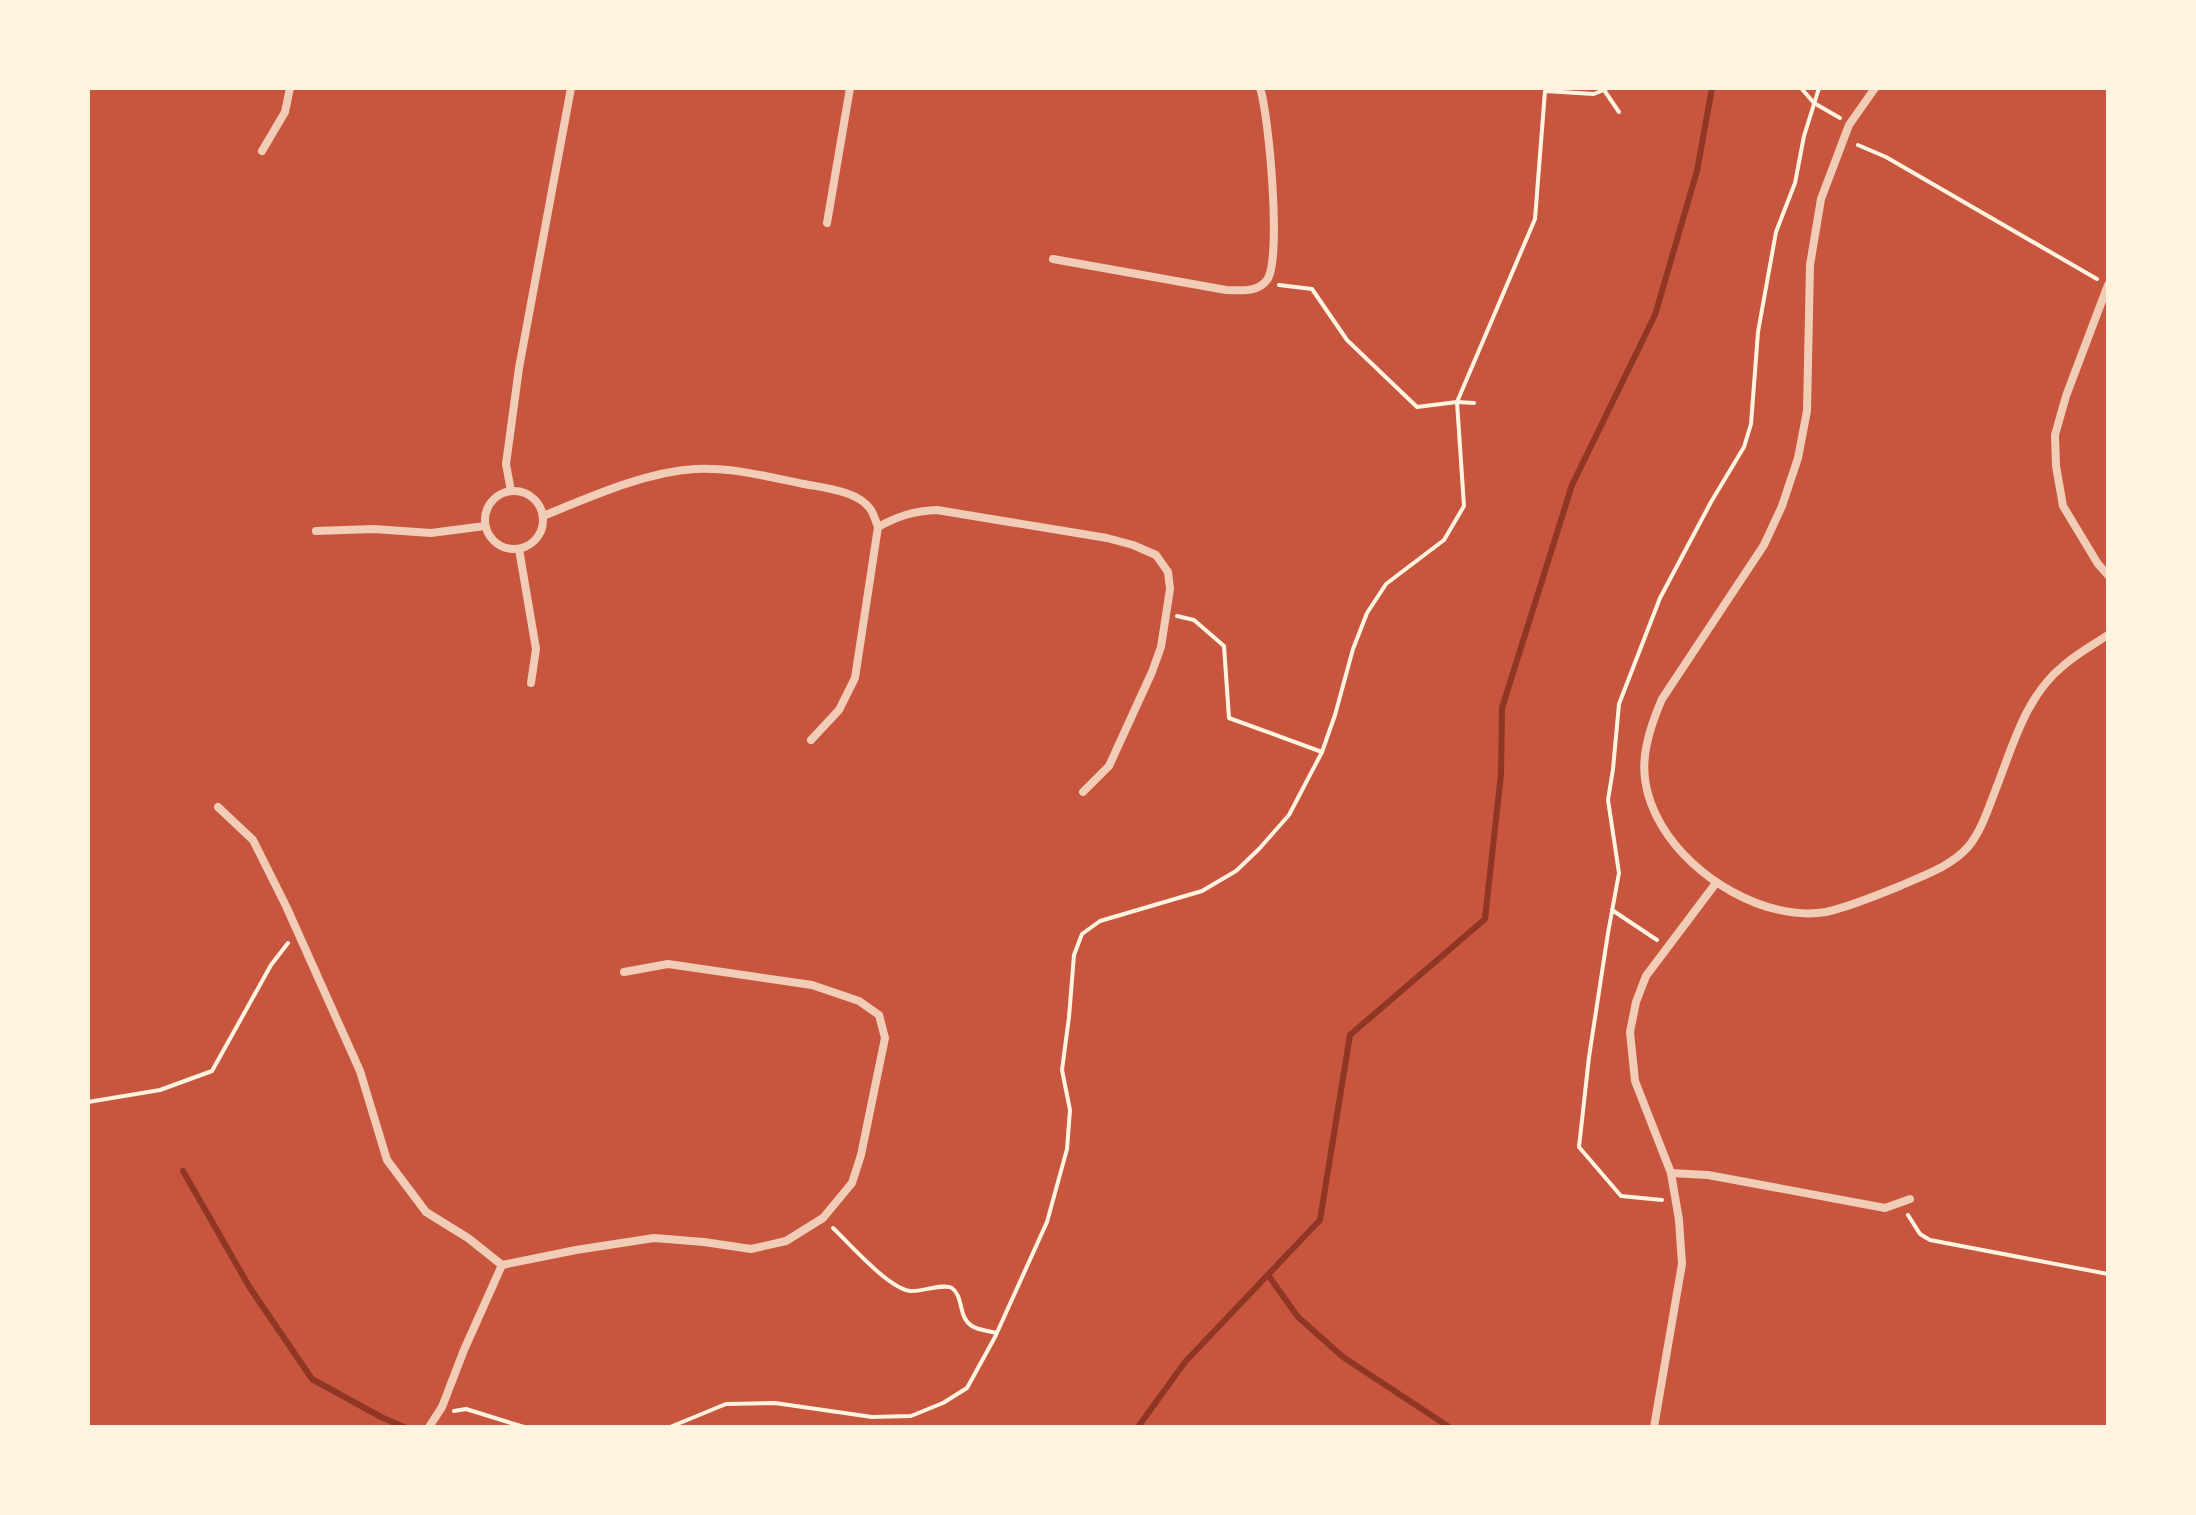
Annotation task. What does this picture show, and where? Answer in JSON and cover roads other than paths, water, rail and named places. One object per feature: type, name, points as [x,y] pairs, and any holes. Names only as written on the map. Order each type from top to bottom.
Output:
[{"type":"street","points":[[262,151],[285,112],[290,88]]},
{"type":"street","points":[[511,491],[506,464],[519,368],[571,88]]},
{"type":"street","points":[[827,223],[850,88]]},
{"type":"street","points":[[1053,259],[1226,290],[1251,290],[1265,283],[1271,274],[1273,253],[1273,176],[1260,88]]},
{"type":"street","points":[[1875,88],[1849,125],[1821,199],[1810,265],[1807,411],[1798,458],[1782,506],[1764,545],[1662,699],[1645,742],[1644,778],[1657,818],[1668,837],[1716,883],[1740,897],[1766,906],[1812,913],[1888,891],[1945,866],[1968,846],[1982,823],[2021,722],[2039,691],[2062,666],[2108,635]]},
{"type":"street","points":[[2108,285],[2066,396],[2055,435],[2056,466],[2063,506],[2108,575]]},
{"type":"street","points":[[543,516],[609,490],[695,469],[723,470],[821,487],[860,499],[871,510],[878,527],[855,678],[839,710],[811,740]]},
{"type":"street","points":[[511,491],[532,497],[543,516],[538,537],[533,543],[519,549],[497,544],[485,526],[485,512],[492,500],[511,491]]},
{"type":"street","points":[[878,527],[917,511],[937,510],[1107,538],[1156,555],[1168,572],[1170,589],[1161,647],[1109,766],[1083,792]]},
{"type":"street","points":[[316,531],[373,529],[431,533],[485,526]]},
{"type":"street","points":[[519,549],[536,649],[531,683]]},
{"type":"street","points":[[218,807],[253,840],[297,931],[360,1071],[387,1160],[426,1212],[468,1238],[502,1265],[654,1238],[751,1249],[786,1241],[823,1218],[852,1183],[861,1155],[885,1038],[879,1015],[859,1001],[812,985],[668,964],[624,972]]},
{"type":"street","points":[[1654,1427],[1682,1264],[1671,1173],[1635,1081],[1630,1032],[1636,1002],[1646,976],[1716,883]]},
{"type":"street","points":[[1671,1173],[1708,1175],[1885,1208],[1906,1201]]},
{"type":"street","points":[[429,1427],[442,1407],[502,1265]]},
{"type":"waterway","points":[[1138,1427],[1185,1362],[1320,1220],[1350,1035],[1485,919],[1501,774],[1502,708],[1572,485],[1655,315],[1697,171],[1712,88]]},
{"type":"waterway","points":[[183,1171],[250,1288],[312,1379],[404,1427]]},
{"type":"waterway","points":[[1268,1275],[1298,1317],[1343,1357],[1449,1427]]}]
